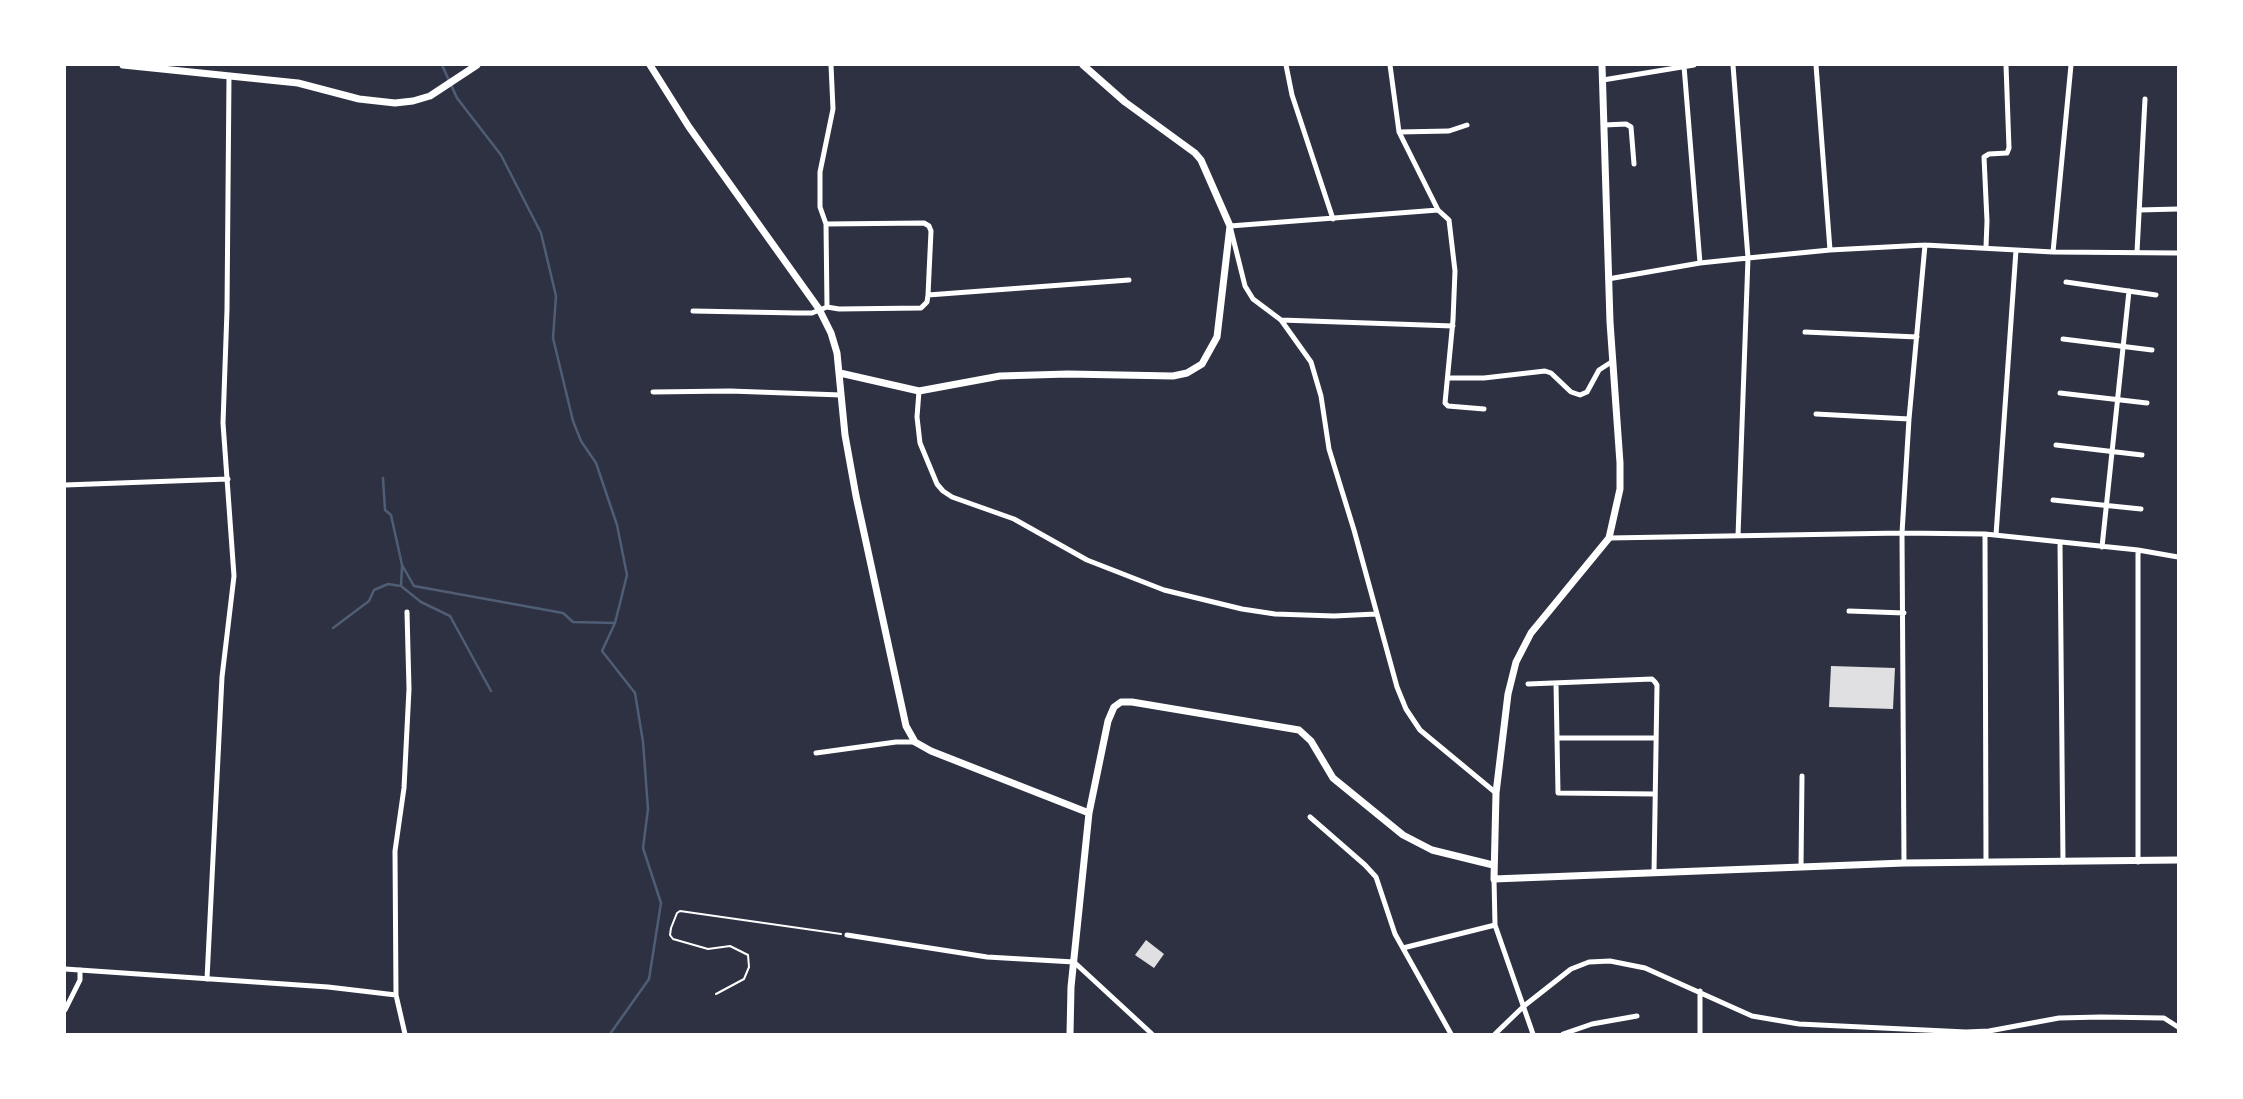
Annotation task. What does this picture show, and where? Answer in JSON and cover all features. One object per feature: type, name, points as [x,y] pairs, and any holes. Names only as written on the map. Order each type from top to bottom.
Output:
[{"type":"street","points":[[124,65],[298,83],[359,99],[395,103],[430,96],[477,65]]},
{"type":"street","points":[[650,65],[689,127],[823,308],[841,373],[845,435],[856,496],[906,726],[915,742],[930,751],[1089,813]]},
{"type":"street","points":[[823,308],[826,224],[820,207],[820,172],[832,109],[831,65]]},
{"type":"street","points":[[1083,65],[1125,102],[1201,160],[1230,226],[1245,286],[1253,299],[1281,320],[1311,362],[1317,378],[1329,449],[1397,687],[1406,709],[1420,730],[1496,793]]},
{"type":"street","points":[[1286,65],[1292,95],[1333,219]]},
{"type":"street","points":[[1390,65],[1399,132],[1438,210],[1449,220],[1455,271],[1453,326],[1445,400],[1448,406],[1484,409]]},
{"type":"street","points":[[1533,1034],[1495,925],[1493,865],[1496,793],[1508,694],[1516,662],[1531,633],[1609,538],[1620,489],[1608,279],[1602,65]]},
{"type":"street","points":[[1603,80],[1693,65]]},
{"type":"street","points":[[1733,65],[1748,258],[1738,536]]},
{"type":"street","points":[[1816,65],[1830,250]]},
{"type":"street","points":[[1986,247],[1984,157],[2007,153],[2009,148],[2006,65]]},
{"type":"street","points":[[2053,252],[2071,65]]},
{"type":"street","points":[[1684,66],[1700,263]]},
{"type":"street","points":[[207,979],[222,677],[234,576],[223,423],[229,76]]},
{"type":"street","points":[[2137,252],[2145,99]]},
{"type":"street","points":[[1604,125],[1626,124],[1631,127],[1634,164]]},
{"type":"street","points":[[1399,132],[1449,131],[1467,125]]},
{"type":"street","points":[[2139,209],[2178,209]]},
{"type":"street","points":[[1230,226],[1438,210]]},
{"type":"street","points":[[693,310],[812,313],[823,308],[916,308],[925,305],[929,295],[929,226],[924,223],[826,224]]},
{"type":"street","points":[[841,373],[919,391],[1000,376],[1173,376],[1194,369],[1202,364],[1217,337],[1230,226]]},
{"type":"street","points":[[1904,863],[1902,533],[1925,245]]},
{"type":"street","points":[[1608,279],[1700,263],[1830,250],[1925,245],[2053,252],[2178,253]]},
{"type":"street","points":[[1996,535],[2016,250]]},
{"type":"street","points":[[929,295],[1129,280]]},
{"type":"street","points":[[2066,282],[2156,295]]},
{"type":"street","points":[[2102,547],[2129,291]]},
{"type":"street","points":[[1281,320],[1453,326]]},
{"type":"street","points":[[1805,331],[1917,337]]},
{"type":"street","points":[[2063,339],[2152,350]]},
{"type":"street","points":[[1448,378],[1483,378],[1545,371],[1551,373],[1571,392],[1580,395],[1587,392],[1599,370],[1613,361]]},
{"type":"street","points":[[653,392],[730,391],[841,395]]},
{"type":"street","points":[[919,391],[917,417],[920,443],[937,484],[952,497],[1014,519],[1087,560],[1164,590],[1275,614],[1334,617],[1376,614]]},
{"type":"street","points":[[2060,393],[2147,403]]},
{"type":"street","points":[[1816,414],[1909,419]]},
{"type":"street","points":[[2056,445],[2142,455]]},
{"type":"street","points":[[65,485],[228,479]]},
{"type":"street","points":[[2053,500],[2141,509]]},
{"type":"street","points":[[1985,534],[1986,862]]},
{"type":"street","points":[[1609,538],[1985,534],[2178,557]]},
{"type":"street","points":[[2060,542],[2063,862]]},
{"type":"street","points":[[2138,551],[2138,862]]},
{"type":"street","points":[[1849,611],[1903,613]]},
{"type":"street","points":[[405,1034],[396,995],[396,851],[404,788],[408,702],[407,612]]},
{"type":"street","points":[[1528,684],[1652,679],[1657,685],[1654,872]]},
{"type":"street","points":[[1556,683],[1558,793],[1655,794]]},
{"type":"street","points":[[1070,1034],[1074,962],[1089,813],[1108,720],[1114,708],[1121,702],[1299,730],[1311,741],[1333,778],[1403,835],[1432,850],[1493,865]]},
{"type":"street","points":[[1557,738],[1655,738]]},
{"type":"street","points":[[816,753],[915,742]]},
{"type":"street","points":[[1801,867],[1802,776]]},
{"type":"street","points":[[1310,817],[1376,877],[1395,934],[1451,1034]]},
{"type":"street","points":[[1494,879],[1904,863],[2178,860]]},
{"type":"street","points":[[1403,948],[1495,925]]},
{"type":"street","points":[[847,935],[987,957],[1074,962],[1152,1034]]},
{"type":"street","points":[[1494,1034],[1563,975],[1589,962],[1610,961],[1645,968],[1752,1016],[1798,1024],[1966,1032],[1989,1031],[2059,1018],[2101,1017],[2164,1018],[2178,1027]]},
{"type":"street","points":[[65,969],[328,987],[396,995]]},
{"type":"street","points":[[65,1010],[80,980],[80,970]]},
{"type":"street","points":[[1700,991],[1700,1034]]},
{"type":"street","points":[[1563,1034],[1592,1024],[1637,1016]]},
{"type":"path","points":[[716,994],[744,979],[749,967],[748,955],[736,947],[708,949],[673,939],[670,935],[671,928],[680,911],[847,935]]},
{"type":"building","points":[[1831,666],[1895,668],[1893,709],[1829,707]]},
{"type":"building","points":[[1146,940],[1164,954],[1154,968],[1135,955]]},
{"type":"waterway","points":[[442,65],[457,98],[501,155],[541,233],[556,296],[553,338],[573,421],[581,441],[596,463],[617,525],[627,575],[615,623],[602,651],[635,693],[643,742],[648,809],[643,848],[661,903],[649,979],[610,1034]]},
{"type":"waterway","points":[[383,478],[385,510],[391,515],[402,565],[414,586],[563,613],[573,622],[615,623]]},
{"type":"waterway","points":[[333,628],[369,601],[374,590],[388,584],[401,586],[402,566]]},
{"type":"waterway","points":[[401,586],[421,602],[450,616],[491,691]]}]
